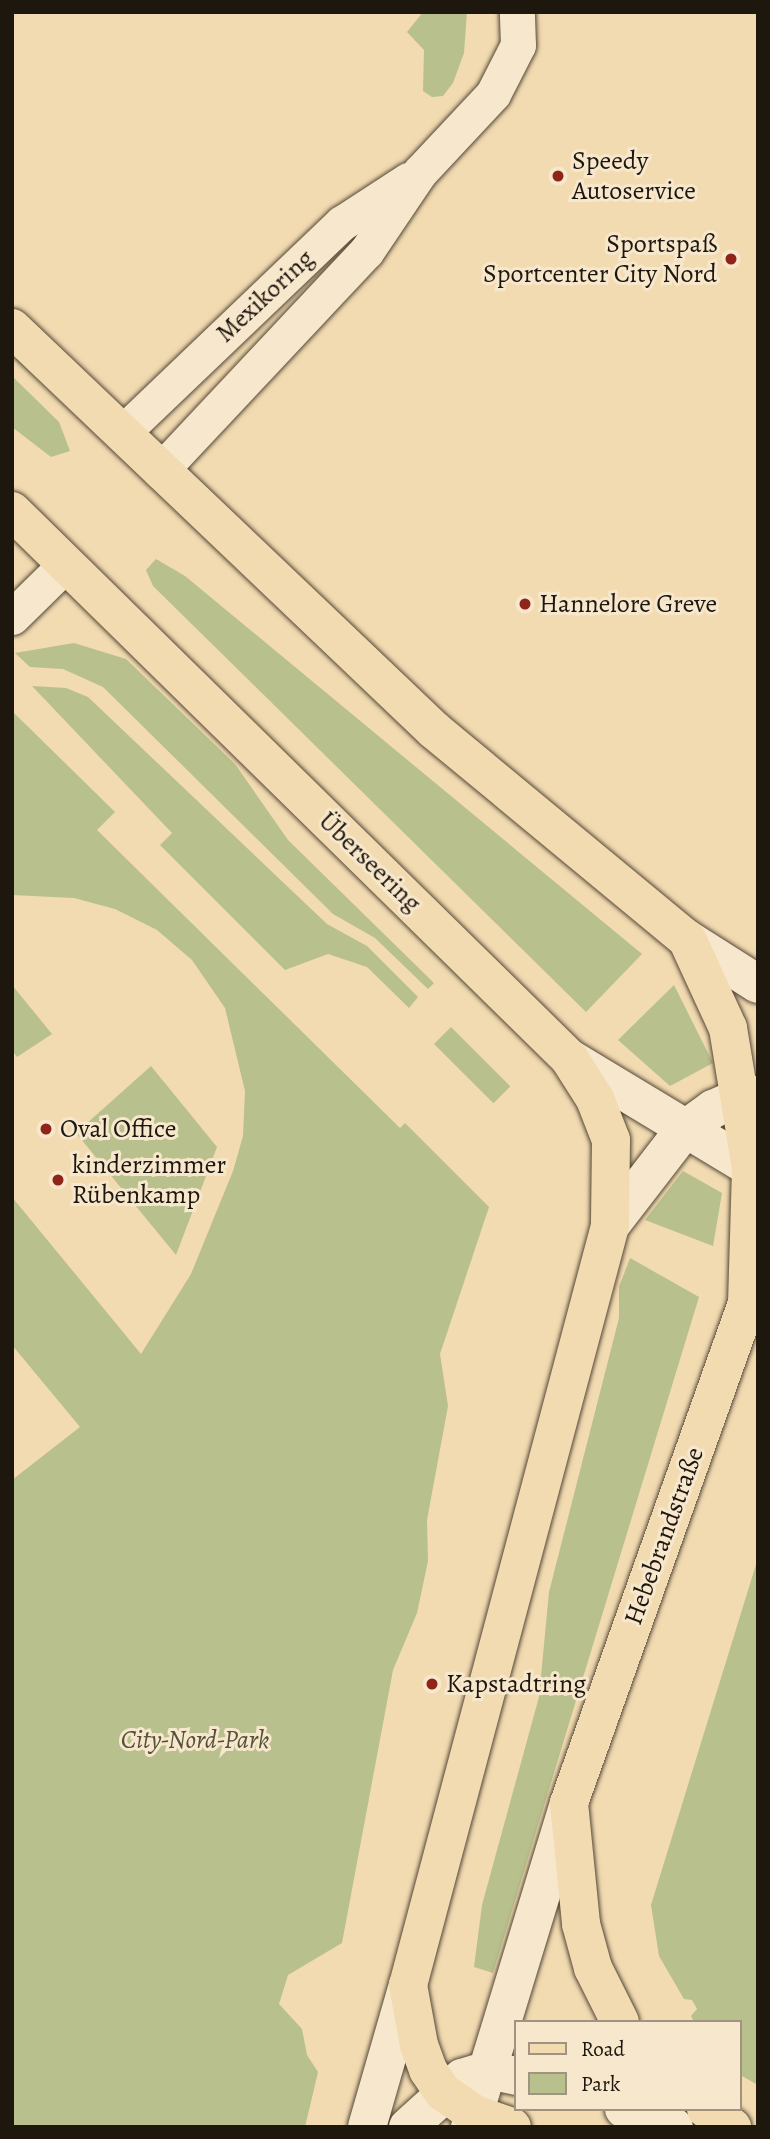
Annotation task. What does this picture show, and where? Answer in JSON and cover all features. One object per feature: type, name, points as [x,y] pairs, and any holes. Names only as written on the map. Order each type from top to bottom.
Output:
[{"type":"main road","points":[[12,328],[434,730],[687,939],[758,984]]},
{"type":"main road","name":"Überseering","points":[[17,526],[66,564],[569,1058],[684,1130],[755,1170]]},
{"type":"main road","name":"Hebebrandstraße","points":[[515,2020],[569,1803],[753,1300],[755,1170],[750,1095],[727,1028],[687,939]]},
{"type":"main road","points":[[367,2127],[408,1985],[610,1226],[611,1139],[595,1099],[569,1058]]},
{"type":"main road","points":[[610,1226],[684,1130],[750,1095]]},
{"type":"main road","points":[[569,1803],[581,1924],[593,1968],[619,2020]]},
{"type":"main road","points":[[408,1985],[419,2045],[428,2070],[443,2092],[472,2120],[512,2127]]},
{"type":"main road","name":"Hebebrandstraße","points":[[472,2120],[502,2073],[514,2025]]},
{"type":"main road","points":[[408,2127],[443,2092],[462,2078],[502,2073]]},
{"type":"main road","points":[[630,2111],[674,2127]]},
{"type":"main road","points":[[709,2111],[732,2127]]},
{"type":"street","name":"Mexikoring","points":[[160,471],[366,252],[420,172],[501,85],[518,45],[517,12]]},
{"type":"street","name":"Mexikoring","points":[[121,433],[342,223],[420,172]]},
{"type":"street","points":[[12,617],[66,564]]},
{"type":"green space","points":[[423,12],[467,12],[464,53],[453,83],[443,96],[432,97],[423,91],[424,50],[407,32]]},
{"type":"green space","points":[[12,376],[59,422],[70,451],[51,457],[12,427]]},
{"type":"green space","points":[[156,559],[185,576],[642,954],[586,1012],[153,586],[146,570]]},
{"type":"green space","points":[[74,643],[126,659],[235,764],[288,840],[434,983],[428,989],[375,938],[333,914],[103,687],[63,669],[30,667],[15,653]]},
{"type":"green space","points":[[32,686],[66,688],[88,697],[327,924],[367,946],[418,997],[409,1008],[367,967],[328,954],[285,970],[160,845],[172,833]]},
{"type":"green space","name":"City-Nord-Park","points":[[12,711],[115,812],[97,830],[400,1128],[405,1123],[489,1207],[440,1354],[448,1406],[427,1520],[428,1561],[417,1613],[393,1670],[342,1943],[288,1975],[279,2004],[302,2029],[307,2055],[318,2072],[305,2127],[12,2127],[12,1480],[80,1427],[12,1345],[12,1197],[141,1354],[191,1274],[233,1171],[243,1136],[245,1091],[225,1008],[192,960],[157,930],[115,909],[74,898],[12,895]]},
{"type":"green space","points":[[12,985],[52,1034],[17,1057],[12,1050]]},
{"type":"green space","points":[[674,985],[713,1063],[670,1086],[618,1040]]},
{"type":"green space","points":[[451,1027],[510,1086],[493,1103],[434,1044]]},
{"type":"green space","points":[[151,1066],[217,1147],[176,1255],[76,1133]]},
{"type":"green space","points":[[683,1171],[722,1193],[713,1246],[645,1220]]},
{"type":"green space","points":[[630,1258],[699,1297],[493,1973],[474,1967],[482,1905],[539,1697],[549,1592],[619,1318],[619,1287]]},
{"type":"green space","points":[[758,1558],[758,2085],[742,2076],[742,2020],[693,2020],[691,2016],[697,2009],[692,2000],[684,1999],[659,1956],[651,1905]]},
{"type":"place","name":"Speedy Autoservice","points":[[558,176]]},
{"type":"place","name":"Sportspaß Sportcenter City Nord","points":[[731,259]]},
{"type":"place","name":"Hannelore Greve","points":[[525,604]]},
{"type":"place","name":"Oval Office","points":[[46,1129]]},
{"type":"place","name":"kinderzimmer Rübenkamp","points":[[58,1180]]},
{"type":"place","name":"Kapstadtring","points":[[432,1684]]}]
